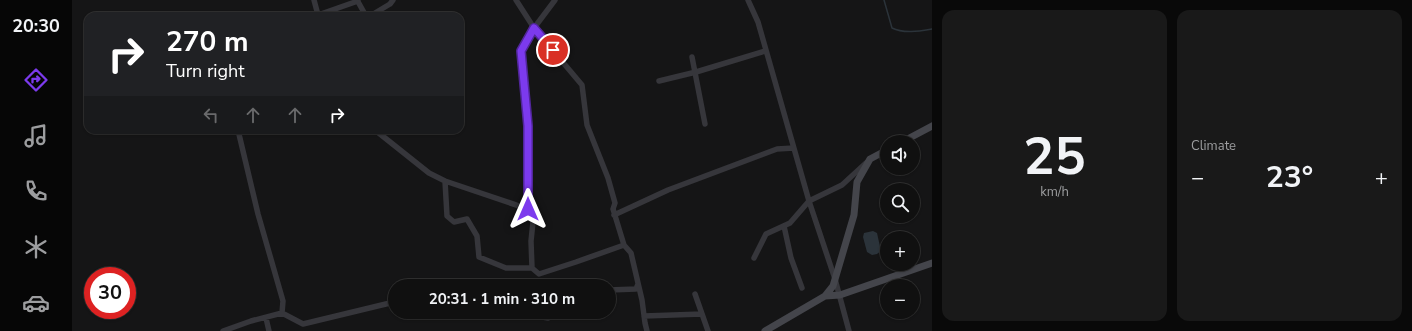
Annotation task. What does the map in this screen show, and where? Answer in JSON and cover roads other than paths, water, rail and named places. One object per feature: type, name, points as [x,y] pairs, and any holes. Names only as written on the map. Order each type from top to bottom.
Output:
[{"type":"main road","points":[[915,135],[932,126]]},
{"type":"main road","points":[[766,331],[778,328],[825,296],[833,286],[854,215],[857,182],[870,159],[880,154]]},
{"type":"main road","points":[[825,296],[840,295],[932,263]]},
{"type":"street","points":[[314,0],[317,12]]},
{"type":"street","points":[[326,12],[357,0],[364,12]]},
{"type":"street","points":[[377,12],[390,4],[393,0]]},
{"type":"street","points":[[516,0],[534,28],[582,84],[587,125],[608,178],[615,203],[613,209],[614,215],[624,245],[631,253],[642,300],[647,331]]},
{"type":"street","points":[[532,268],[531,241],[533,222],[528,209],[528,126],[521,51],[534,28],[554,0]]},
{"type":"street","points":[[748,0],[758,22],[765,51],[809,201],[840,295],[849,331]]},
{"type":"street","points":[[659,81],[696,72],[765,51]]},
{"type":"street","points":[[692,57],[705,124]]},
{"type":"street","points":[[239,134],[258,214],[281,293],[282,313]]},
{"type":"street","points":[[380,134],[429,173],[444,180],[528,209]]},
{"type":"street","points":[[614,215],[668,190],[777,149],[794,148]]},
{"type":"street","points":[[754,258],[766,234],[790,224],[809,201],[842,185],[870,159]]},
{"type":"street","points":[[444,180],[447,216],[454,222],[467,219],[477,236],[479,257],[506,268],[532,268],[539,274],[624,245]]},
{"type":"street","points":[[784,226],[791,258],[802,288]]},
{"type":"street","points":[[616,290],[636,289],[638,284]]},
{"type":"street","points":[[695,294],[708,331]]},
{"type":"street","points":[[223,331],[251,321],[282,313],[303,324],[388,303]]},
{"type":"street","points":[[644,316],[702,314]]},
{"type":"street","points":[[266,318],[269,331]]},
{"type":"waterway","points":[[884,0],[892,28],[902,31],[932,29]]}]
